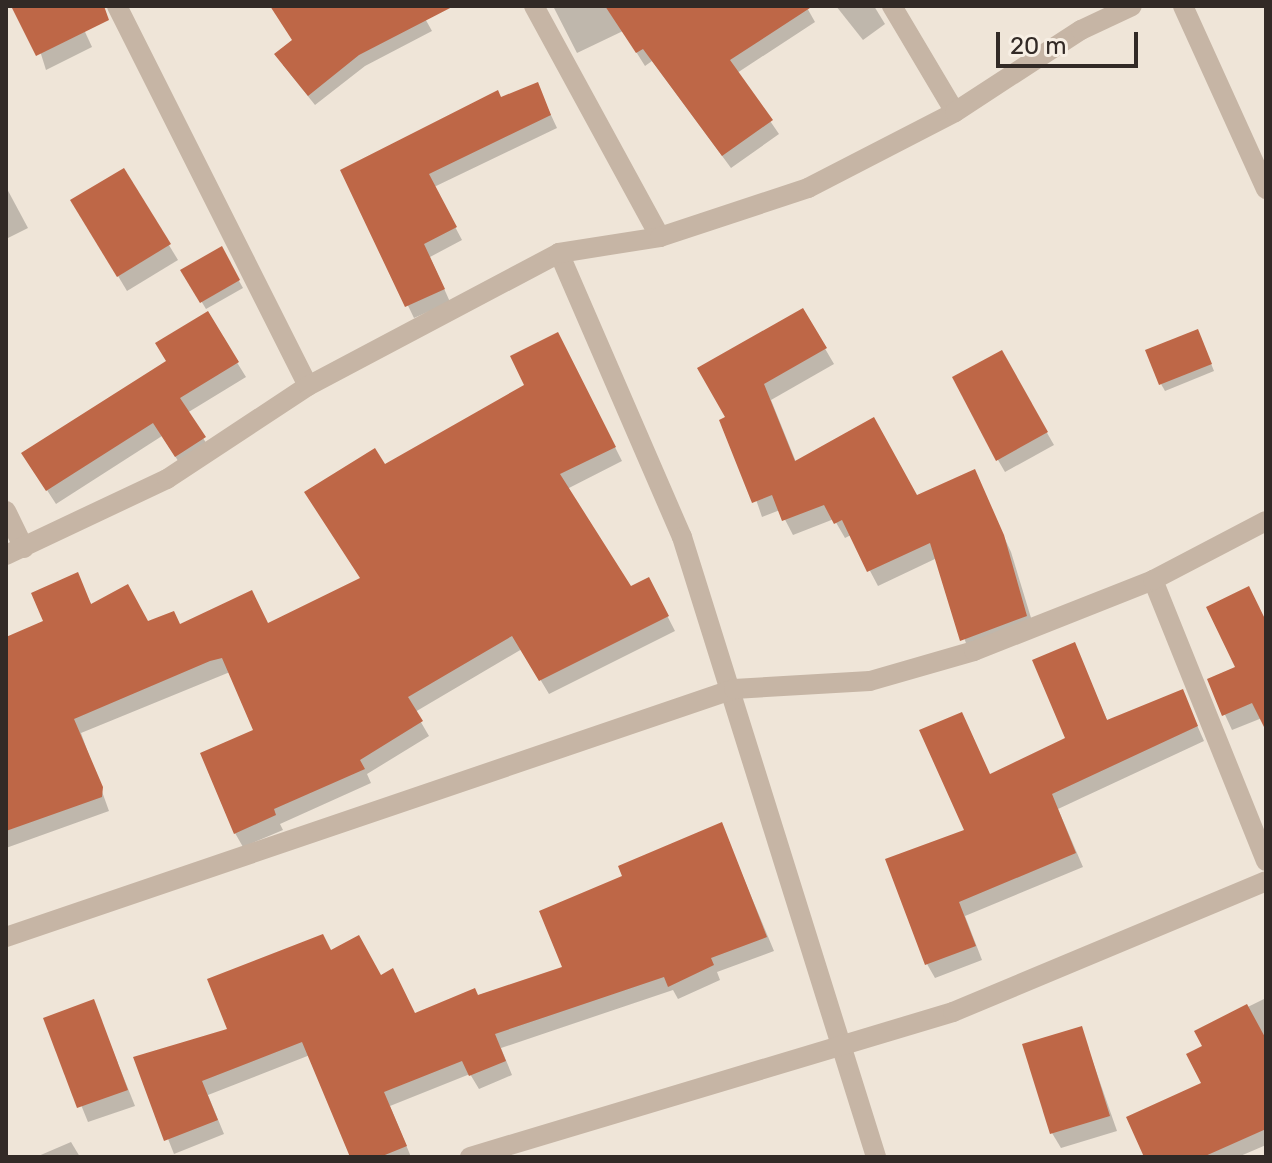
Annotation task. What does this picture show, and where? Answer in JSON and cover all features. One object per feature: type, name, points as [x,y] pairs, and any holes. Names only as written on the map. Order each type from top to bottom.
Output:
[{"type":"street","points":[[117,6],[308,386]]},
{"type":"street","points":[[534,6],[660,237]]},
{"type":"street","points":[[892,6],[955,112]]},
{"type":"street","points":[[6,511],[15,552],[167,479],[308,386],[559,253],[660,237],[808,188],[955,112],[1081,30],[1132,6]]},
{"type":"street","points":[[1183,6],[1266,189]]},
{"type":"street","points":[[559,253],[682,537],[734,689],[876,1157]]},
{"type":"street","points":[[6,937],[734,689],[870,681],[974,651],[1153,580],[1266,521]]},
{"type":"street","points":[[1153,580],[1266,861]]},
{"type":"street","points":[[470,1157],[953,1012],[1266,881]]},
{"type":"building","points":[[11,6],[104,6],[109,20],[36,56]]},
{"type":"building","points":[[270,6],[454,6],[359,55],[308,96],[274,54],[292,40]]},
{"type":"building","points":[[605,6],[813,6],[730,60],[773,120],[722,156],[643,49],[636,53]]},
{"type":"building","points":[[538,82],[551,115],[429,174],[457,227],[424,244],[445,289],[405,307],[340,170],[498,90],[501,97]]},
{"type":"building","points":[[124,168],[171,244],[117,277],[70,200]]},
{"type":"building","points":[[222,246],[240,280],[200,303],[180,270]]},
{"type":"building","points":[[803,308],[827,348],[764,384],[795,461],[874,417],[917,495],[975,469],[1004,535],[1027,616],[960,641],[930,543],[867,572],[842,520],[834,524],[824,505],[782,521],[772,495],[752,503],[719,420],[725,417],[697,368]]},
{"type":"building","points":[[208,311],[239,362],[180,398],[206,437],[175,457],[153,423],[46,491],[21,453],[166,361],[155,343]]},
{"type":"building","points":[[1198,329],[1212,364],[1159,385],[1145,350]]},
{"type":"building","points":[[558,332],[616,447],[560,474],[631,586],[649,577],[669,616],[539,681],[512,636],[408,697],[423,721],[360,760],[365,769],[274,809],[276,815],[234,834],[200,753],[253,730],[222,658],[210,661],[74,719],[103,787],[102,797],[6,831],[6,637],[43,621],[31,593],[78,572],[91,604],[128,584],[148,621],[174,611],[180,624],[252,590],[268,623],[360,578],[304,492],[375,448],[385,464],[524,385],[510,356]]},
{"type":"building","points":[[1002,350],[1048,432],[996,461],[952,377]]},
{"type":"building","points":[[1249,586],[1266,621],[1266,731],[1252,703],[1222,716],[1207,679],[1235,667],[1206,607]]},
{"type":"building","points":[[1075,642],[1107,720],[1183,689],[1198,726],[1052,794],[1076,853],[959,902],[976,946],[925,965],[885,859],[964,830],[919,730],[962,712],[990,774],[1065,738],[1032,660]]},
{"type":"building","points":[[722,822],[767,937],[711,958],[714,965],[668,987],[664,977],[495,1034],[506,1061],[469,1076],[462,1061],[384,1092],[407,1146],[380,1157],[350,1157],[302,1042],[202,1081],[218,1120],[164,1141],[133,1057],[227,1029],[207,979],[323,934],[331,950],[359,935],[381,975],[393,968],[415,1013],[475,988],[478,995],[562,967],[539,911],[622,876],[618,866]]},
{"type":"building","points":[[94,999],[128,1090],[77,1108],[43,1018]]},
{"type":"building","points":[[1247,1004],[1266,1039],[1266,1129],[1203,1157],[1144,1157],[1126,1117],[1201,1083],[1186,1054],[1202,1046],[1194,1031]]},
{"type":"building","points":[[1082,1026],[1110,1116],[1050,1134],[1022,1044]]}]
